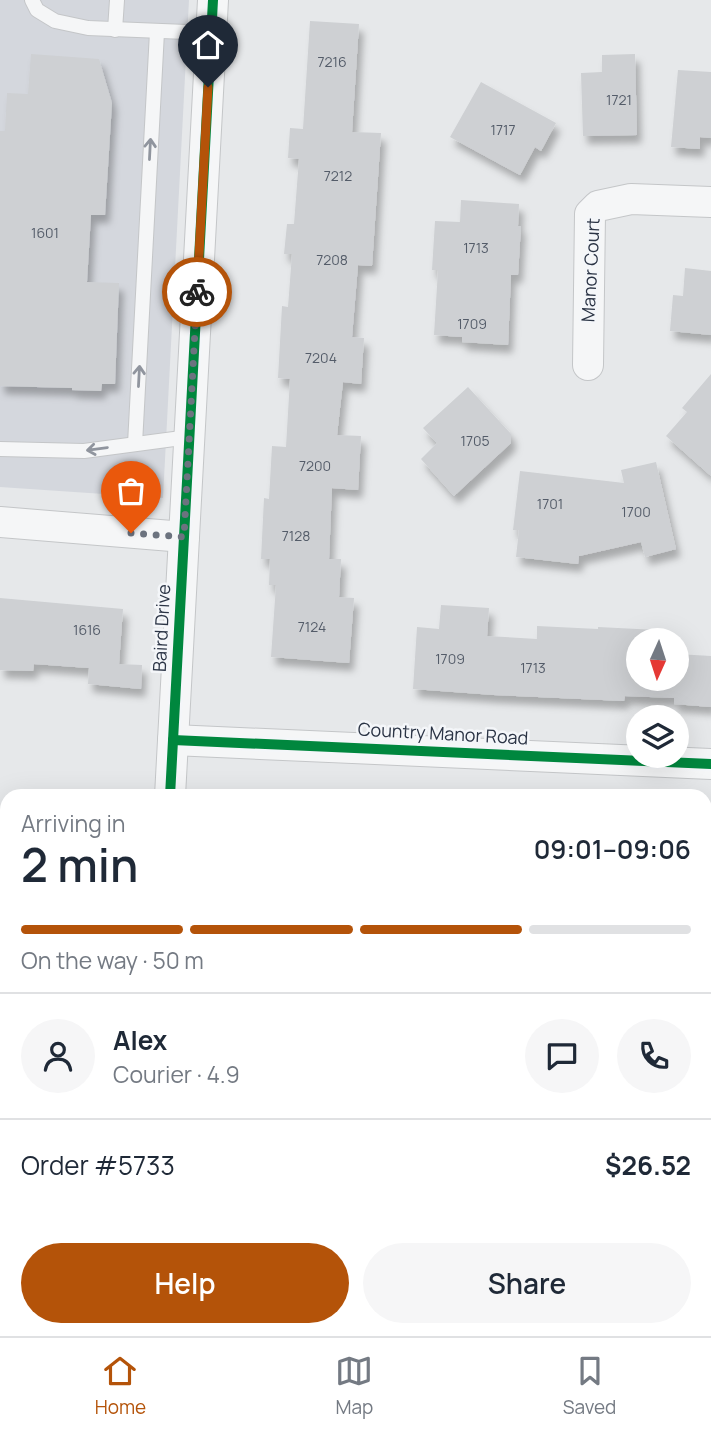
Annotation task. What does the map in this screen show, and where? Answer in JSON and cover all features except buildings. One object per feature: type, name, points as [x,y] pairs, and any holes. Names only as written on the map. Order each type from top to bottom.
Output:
[{"type":"street","name":"Baird Drive","points":[[170,789],[213,0]]},
{"type":"street","name":"Manor Court","points":[[588,365],[590,214],[598,206],[631,199],[711,202]]},
{"type":"street","points":[[0,522],[184,537]]},
{"type":"street","name":"Country Manor Road","points":[[173,740],[711,764]]},
{"type":"lane","points":[[32,0],[37,10],[55,21],[88,28],[211,33]]},
{"type":"lane","points":[[116,30],[117,0]]},
{"type":"lane","points":[[135,444],[157,32]]},
{"type":"lane","points":[[0,449],[83,451],[189,438]]},
{"type":"shaded area","points":[[0,0],[189,0],[163,498],[0,487]]},
{"type":"cycle path","points":[[170,789],[213,0]]},
{"type":"cycle path","points":[[173,740],[711,764]]},
{"type":"way so far","points":[[131,533],[184,537],[197,292]]},
{"type":"route","points":[[197,292],[208,87]]}]
